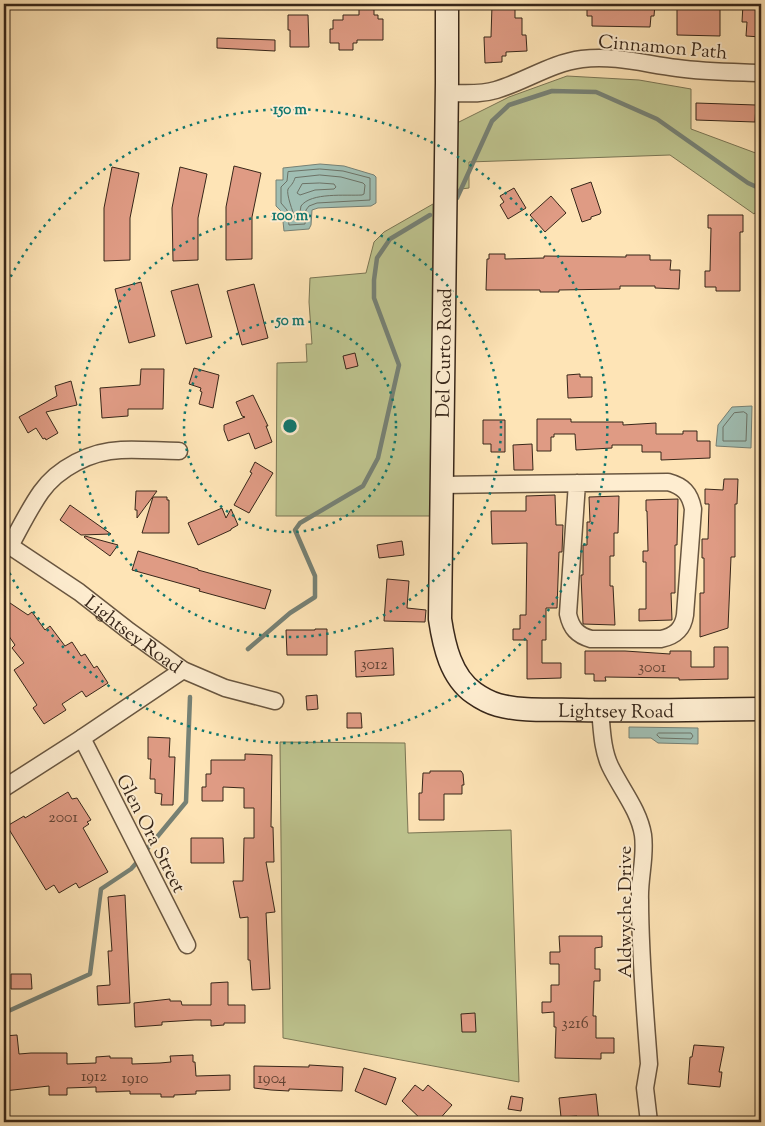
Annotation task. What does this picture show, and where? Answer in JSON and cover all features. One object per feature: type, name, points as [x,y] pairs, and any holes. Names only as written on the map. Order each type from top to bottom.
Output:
[{"type":"street","name":"Del Curto Road","points":[[446,4],[447,93],[440,619],[444,644],[451,663],[462,680],[474,693]]},
{"type":"street","name":"Cinnamon Path","points":[[447,93],[482,93],[551,67],[581,59],[626,59],[695,70],[761,73]]},
{"type":"street","points":[[7,545],[41,491],[70,466],[88,457],[121,450],[179,452]]},
{"type":"street","points":[[442,485],[577,483],[668,482],[677,484],[691,498],[693,509],[684,624],[677,633],[661,639],[591,639],[576,631],[570,623],[568,614],[577,483]]},
{"type":"street","name":"Lightsey Road","points":[[7,545],[71,586],[183,670],[225,688],[275,701]]},
{"type":"street","points":[[4,788],[183,670]]},
{"type":"street","name":"Lightsey Road","points":[[474,693],[497,705],[521,709],[761,709]]},
{"type":"street","name":"Aldwyche Drive","points":[[600,710],[603,748],[610,766],[634,810],[643,834],[644,861],[639,889],[649,1064],[645,1088],[649,1122]]},
{"type":"street","name":"Glen Ora Street","points":[[82,738],[134,844],[187,945]]},
{"type":"green space","points":[[567,76],[639,80],[691,89],[691,129],[761,155],[761,206],[754,214],[670,155],[469,162],[469,188],[453,190],[455,124],[509,97]]},
{"type":"green space","points":[[433,204],[433,516],[276,516],[277,363],[307,362],[306,344],[312,344],[309,302],[310,278],[366,273],[374,242],[384,232]]},
{"type":"green space","points":[[280,742],[405,743],[408,833],[511,830],[519,1082],[283,1038]]},
{"type":"water","points":[[320,164],[344,166],[374,175],[376,177],[376,203],[371,206],[318,208],[312,210],[309,229],[284,231],[282,212],[276,206],[276,180],[283,180],[283,168]]},
{"type":"water","points":[[752,406],[751,448],[716,446],[718,425],[732,407]]},
{"type":"water","points":[[629,727],[698,728],[698,744],[658,743],[651,738],[629,738]]},
{"type":"building","points":[[515,4],[515,18],[522,18],[522,35],[526,35],[527,51],[506,52],[506,56],[502,56],[502,62],[485,63],[484,37],[491,37],[492,5]]},
{"type":"building","points":[[587,4],[655,4],[654,16],[651,16],[650,27],[592,26],[592,16],[587,16]]},
{"type":"building","points":[[677,4],[720,4],[720,36],[677,35]]},
{"type":"building","points":[[743,4],[761,4],[761,37],[746,36],[747,22],[742,22]]},
{"type":"building","points":[[359,5],[374,5],[374,15],[378,15],[378,19],[383,19],[383,40],[357,40],[357,43],[353,43],[353,50],[339,50],[339,43],[330,43],[330,29],[333,29],[333,20],[343,20],[343,15],[359,15]]},
{"type":"building","points":[[288,15],[308,15],[309,47],[290,47]]},
{"type":"building","points":[[217,38],[275,40],[275,51],[217,48]]},
{"type":"building","points":[[696,103],[756,105],[755,122],[696,120]]},
{"type":"building","points":[[234,166],[261,173],[252,217],[252,259],[226,260],[226,207]]},
{"type":"building","points":[[112,167],[139,173],[130,218],[130,260],[104,261],[104,208]]},
{"type":"building","points":[[180,167],[207,174],[198,218],[198,260],[173,261],[172,208]]},
{"type":"building","points":[[591,182],[601,212],[591,217],[591,219],[582,222],[571,189]]},
{"type":"building","points":[[514,188],[526,208],[508,219],[500,205],[504,202],[500,196]]},
{"type":"building","points":[[551,196],[566,213],[545,232],[530,215]]},
{"type":"building","points":[[708,215],[743,215],[743,232],[740,232],[740,291],[716,291],[716,287],[705,287],[705,271],[710,271],[711,228],[708,228]]},
{"type":"building","points":[[489,254],[505,254],[505,259],[544,258],[544,256],[626,257],[626,255],[650,255],[650,260],[671,260],[670,270],[680,270],[679,289],[655,288],[655,286],[620,286],[620,289],[559,290],[559,292],[486,290],[487,259],[489,259]]},
{"type":"building","points":[[141,282],[155,336],[129,343],[115,289]]},
{"type":"building","points":[[198,284],[212,337],[186,344],[171,291]]},
{"type":"building","points":[[254,284],[268,338],[242,345],[227,291]]},
{"type":"building","points":[[355,353],[358,366],[346,369],[343,356]]},
{"type":"building","points":[[194,368],[219,375],[213,408],[199,404],[201,388],[189,384]]},
{"type":"building","points":[[141,369],[164,369],[163,409],[128,409],[128,416],[102,418],[100,388],[140,385]]},
{"type":"building","points":[[580,374],[580,377],[592,377],[592,397],[568,398],[567,375]]},
{"type":"building","points":[[71,381],[77,405],[46,412],[58,433],[46,440],[45,438],[43,439],[36,428],[28,433],[19,417],[57,396],[55,386]]},
{"type":"building","points":[[253,395],[268,426],[266,426],[272,442],[255,449],[249,433],[228,441],[224,430],[224,425],[245,417],[242,416],[236,402]]},
{"type":"building","points":[[537,419],[571,419],[571,422],[623,422],[623,425],[656,423],[656,434],[683,434],[683,431],[697,431],[697,441],[710,441],[710,458],[661,460],[661,452],[642,452],[642,445],[612,445],[612,448],[576,450],[575,434],[554,434],[554,437],[551,437],[551,451],[537,451]]},
{"type":"building","points":[[483,420],[505,420],[505,452],[491,452],[491,444],[483,444]]},
{"type":"building","points":[[532,444],[533,470],[514,470],[513,445]]},
{"type":"building","points":[[255,462],[273,473],[249,513],[234,505],[252,473],[250,472]]},
{"type":"building","points":[[724,479],[738,479],[737,504],[735,504],[735,557],[731,557],[728,628],[700,637],[700,593],[704,593],[702,539],[708,539],[709,504],[705,504],[705,489],[723,490]]},
{"type":"building","points":[[136,491],[157,491],[137,518],[137,510],[135,510]]},
{"type":"building","points":[[555,495],[556,525],[563,525],[562,552],[559,552],[557,608],[546,608],[546,640],[542,640],[542,663],[561,663],[561,678],[527,679],[527,640],[513,640],[513,629],[520,629],[520,615],[526,615],[527,543],[492,544],[491,511],[526,511],[526,496]]},
{"type":"building","points":[[619,496],[618,533],[614,533],[614,556],[610,556],[610,586],[613,586],[615,625],[583,624],[581,575],[583,575],[583,545],[587,545],[587,522],[590,522],[589,497]]},
{"type":"building","points":[[153,497],[167,497],[167,500],[169,500],[169,533],[142,533]]},
{"type":"building","points":[[678,499],[677,545],[675,545],[675,593],[671,593],[672,620],[639,621],[639,609],[646,609],[646,562],[643,562],[643,551],[648,551],[646,500]]},
{"type":"building","points":[[70,505],[111,534],[81,535],[60,520]]},
{"type":"building","points":[[222,508],[226,518],[231,509],[238,525],[198,545],[188,523]]},
{"type":"building","points":[[85,536],[118,545],[110,556]]},
{"type":"building","points":[[402,541],[404,555],[379,558],[377,545]]},
{"type":"building","points":[[138,551],[271,590],[265,609],[132,570]]},
{"type":"building","points":[[387,579],[409,581],[407,608],[426,610],[425,622],[384,621]]},
{"type":"building","points":[[4,599],[28,615],[32,612],[45,630],[50,626],[65,646],[72,642],[81,656],[85,654],[94,668],[97,666],[108,683],[86,697],[82,691],[62,704],[66,710],[44,724],[33,708],[37,705],[14,670],[24,663],[12,648],[15,645],[4,629]]},
{"type":"building","points":[[327,629],[327,655],[287,655],[286,630]]},
{"type":"building","points":[[714,647],[728,647],[728,679],[679,680],[679,678],[605,677],[606,681],[594,681],[594,674],[585,674],[585,651],[670,654],[670,651],[691,651],[691,667],[714,667]]},
{"type":"building","points":[[393,648],[394,675],[356,677],[355,651]]},
{"type":"building","points":[[317,695],[318,709],[307,710],[306,696]]},
{"type":"building","points":[[347,713],[361,713],[362,728],[347,728]]},
{"type":"building","points":[[148,737],[170,738],[169,757],[175,757],[173,805],[161,805],[162,794],[155,793],[155,779],[150,779],[151,759],[148,759]]},
{"type":"building","points":[[245,754],[272,755],[271,827],[273,827],[274,862],[266,862],[275,912],[266,913],[270,989],[252,990],[250,960],[248,960],[248,917],[240,918],[233,881],[243,881],[244,838],[254,838],[254,808],[244,808],[244,788],[223,787],[223,801],[202,801],[202,787],[206,787],[206,774],[211,774],[211,760],[245,760]]},
{"type":"building","points":[[430,771],[461,771],[463,774],[464,785],[462,785],[462,794],[444,794],[444,820],[419,820],[419,793],[422,793],[423,773],[430,773]]},
{"type":"building","points":[[68,792],[72,799],[77,798],[91,820],[83,828],[108,872],[79,888],[76,883],[59,893],[54,885],[46,890],[7,826],[24,816],[25,818]]},
{"type":"building","points":[[191,838],[223,838],[224,863],[191,863]]},
{"type":"building","points":[[125,895],[130,1003],[98,1005],[97,986],[110,985],[108,951],[112,951],[108,897]]},
{"type":"building","points":[[559,936],[602,936],[602,947],[595,948],[595,969],[600,969],[600,981],[594,981],[593,1016],[596,1016],[596,1038],[614,1038],[614,1053],[601,1053],[601,1059],[555,1058],[556,1027],[554,1027],[554,1012],[542,1013],[542,1002],[551,1002],[551,985],[559,985],[559,964],[550,964],[550,952],[560,952]]},
{"type":"building","points":[[11,974],[31,974],[32,989],[11,989]]},
{"type":"building","points":[[228,982],[228,1005],[245,1005],[245,1023],[224,1023],[224,1025],[211,1026],[211,1020],[195,1020],[162,1022],[162,1025],[135,1027],[134,1003],[170,999],[170,1001],[181,1001],[182,1005],[211,1005],[211,983]]},
{"type":"building","points":[[475,1013],[476,1032],[462,1032],[461,1014]]},
{"type":"building","points":[[17,1035],[19,1054],[67,1053],[67,1064],[96,1063],[96,1057],[110,1056],[110,1058],[132,1058],[132,1064],[160,1063],[171,1062],[170,1056],[193,1055],[196,1076],[230,1075],[230,1090],[196,1091],[196,1094],[174,1095],[174,1097],[161,1097],[161,1094],[130,1094],[130,1091],[96,1092],[96,1087],[67,1088],[67,1095],[49,1095],[49,1086],[4,1091],[4,1036]]},
{"type":"building","points":[[694,1045],[724,1047],[719,1072],[722,1072],[720,1087],[688,1084],[690,1057],[692,1057]]},
{"type":"building","points":[[309,1065],[343,1067],[342,1091],[289,1089],[289,1091],[254,1088],[254,1066],[309,1067]]},
{"type":"building","points":[[364,1068],[396,1078],[386,1105],[355,1091]]},
{"type":"building","points":[[415,1085],[423,1091],[428,1085],[452,1105],[437,1122],[424,1122],[402,1101]]},
{"type":"building","points":[[596,1094],[599,1122],[578,1122],[577,1116],[561,1117],[559,1098]]},
{"type":"building","points":[[511,1096],[523,1098],[521,1111],[508,1109]]},
{"type":"waterway","points":[[457,198],[492,121],[509,105],[552,91],[596,92],[657,119],[748,183],[761,189]]},
{"type":"waterway","points":[[248,649],[290,613],[315,597],[315,576],[295,530],[300,523],[363,486],[378,458],[399,365],[374,298],[377,258],[390,239],[430,215]]},
{"type":"waterway","points":[[143,854],[186,802],[190,697]]},
{"type":"waterway","points":[[4,1013],[90,974],[101,889],[131,869],[139,860]]}]
